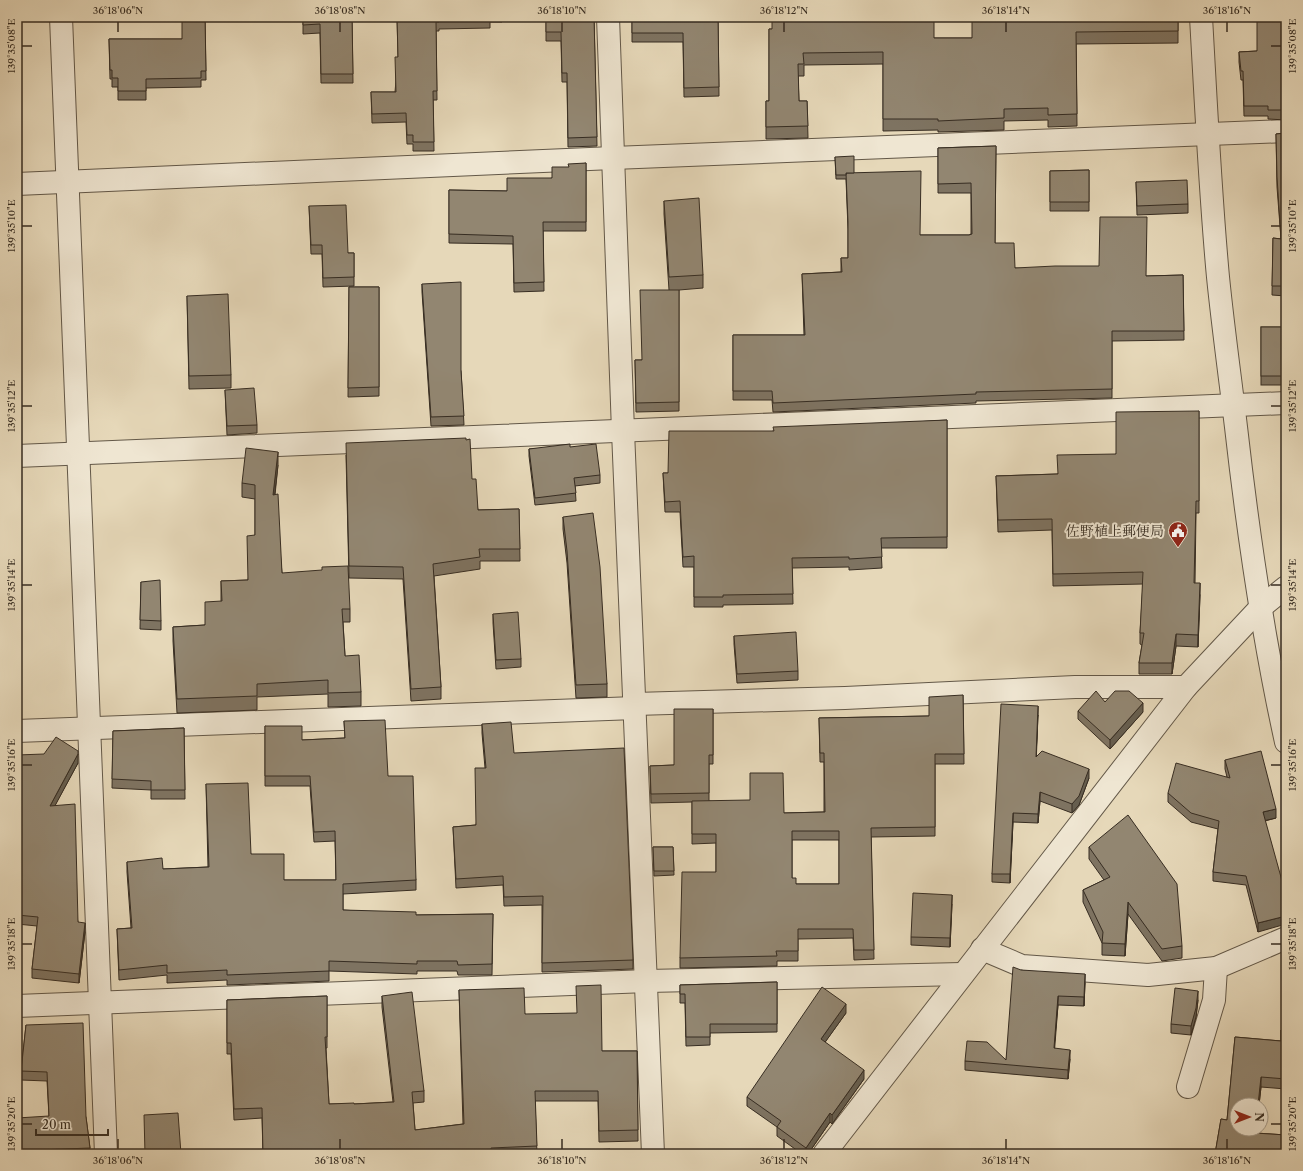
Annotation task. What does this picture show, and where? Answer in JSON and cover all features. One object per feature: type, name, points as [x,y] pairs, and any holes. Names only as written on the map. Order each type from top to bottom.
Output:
[{"type":"street","points":[[61,17],[106,1154]]},
{"type":"street","points":[[608,17],[623,432],[653,1154]]},
{"type":"street","points":[[1201,17],[1207,135],[1218,278],[1244,502],[1260,608],[1286,742]]},
{"type":"street","points":[[17,184],[1286,131]]},
{"type":"street","points":[[17,456],[623,432],[1233,404],[1286,403]]},
{"type":"street","points":[[824,1154],[962,974],[1186,687],[1260,608],[1286,588]]},
{"type":"street","points":[[17,731],[853,698],[1075,687],[1186,687]]},
{"type":"street","points":[[982,949],[1022,966],[1148,975],[1216,968],[1286,938]]},
{"type":"street","points":[[1188,1087],[1214,1000],[1216,968]]},
{"type":"street","points":[[17,1006],[647,981],[962,974]]},
{"type":"building","points":[[182,17],[205,17],[206,71],[201,71],[201,78],[146,79],[146,91],[118,91],[118,78],[112,78],[112,70],[110,70],[109,39],[182,39]]},
{"type":"building","points":[[303,17],[352,17],[353,74],[321,74],[320,24],[303,25]]},
{"type":"building","points":[[397,17],[490,17],[490,19],[439,20],[439,22],[436,22],[437,91],[433,91],[434,142],[413,142],[413,135],[407,135],[406,113],[372,114],[371,92],[396,92],[395,57],[398,57]]},
{"type":"building","points":[[546,17],[594,17],[597,137],[568,138],[567,73],[562,73],[561,32],[546,32]]},
{"type":"building","points":[[632,17],[718,17],[719,87],[684,88],[683,33],[632,33]]},
{"type":"building","points":[[772,17],[934,17],[934,38],[972,38],[972,17],[1178,17],[1178,31],[1076,32],[1077,114],[1048,115],[1048,108],[1004,109],[1004,118],[938,121],[938,119],[883,119],[883,52],[803,53],[804,64],[798,64],[799,101],[807,101],[808,126],[766,127],[766,101],[769,101],[769,29],[772,29]]},
{"type":"building","points":[[1257,17],[1286,17],[1286,110],[1268,110],[1268,106],[1244,106],[1243,71],[1241,71],[1239,52],[1257,51]]},
{"type":"building","points":[[1286,133],[1286,286],[1272,286],[1273,238],[1281,239],[1276,134]]},
{"type":"building","points":[[996,146],[995,243],[1014,243],[1015,268],[1099,266],[1100,217],[1147,217],[1146,276],[1183,275],[1184,331],[1112,331],[1112,389],[976,392],[976,394],[773,403],[772,391],[733,391],[733,335],[805,335],[802,274],[842,272],[841,258],[848,258],[846,173],[921,171],[920,235],[969,235],[972,234],[971,183],[938,184],[938,148]]},
{"type":"building","points":[[854,156],[854,173],[836,175],[835,157]]},
{"type":"building","points":[[586,163],[586,222],[543,222],[544,282],[514,283],[513,236],[449,234],[449,190],[507,191],[507,178],[552,178],[552,167],[569,167],[568,164]]},
{"type":"building","points":[[1089,170],[1089,202],[1050,202],[1050,171]]},
{"type":"building","points":[[1187,180],[1188,204],[1137,206],[1136,182]]},
{"type":"building","points":[[699,198],[703,275],[669,277],[664,201]]},
{"type":"building","points":[[346,205],[348,253],[354,253],[354,277],[323,278],[322,245],[311,245],[309,206]]},
{"type":"building","points":[[461,282],[461,371],[464,416],[431,417],[422,284]]},
{"type":"building","points":[[349,287],[379,287],[379,387],[348,388]]},
{"type":"building","points":[[640,290],[679,290],[679,402],[636,403],[635,360],[642,360]]},
{"type":"building","points":[[228,294],[231,375],[189,376],[187,296]]},
{"type":"building","points":[[1261,327],[1286,327],[1286,376],[1261,376]]},
{"type":"building","points":[[254,388],[257,425],[227,426],[225,390]]},
{"type":"building","points":[[1199,411],[1199,501],[1196,501],[1194,583],[1200,583],[1198,635],[1176,634],[1172,663],[1139,663],[1144,633],[1140,633],[1143,572],[1053,574],[1052,519],[998,520],[996,476],[1058,474],[1057,455],[1116,454],[1116,412]]},
{"type":"building","points":[[947,420],[947,537],[881,538],[882,557],[849,559],[849,557],[792,558],[793,594],[694,597],[694,556],[683,557],[680,501],[665,502],[663,473],[668,473],[669,431],[774,431],[773,427]]},
{"type":"building","points":[[466,438],[466,440],[470,439],[472,479],[476,479],[478,510],[519,509],[520,549],[479,549],[480,557],[433,564],[441,687],[411,689],[403,567],[349,566],[346,443]]},
{"type":"building","points":[[570,444],[570,447],[596,444],[600,475],[574,478],[576,493],[535,498],[529,449]]},
{"type":"building","points":[[246,448],[278,452],[273,495],[278,494],[282,573],[322,570],[322,567],[348,566],[350,609],[342,609],[345,656],[359,655],[361,692],[328,693],[328,680],[257,684],[257,696],[177,699],[173,627],[205,625],[205,602],[222,601],[221,581],[248,580],[247,536],[255,535],[255,485],[242,483]]},
{"type":"building","points":[[593,513],[600,567],[607,684],[576,685],[567,551],[563,517]]},
{"type":"building","points":[[160,580],[161,621],[140,620],[141,582]]},
{"type":"building","points":[[518,612],[521,659],[496,660],[493,614]]},
{"type":"building","points":[[796,632],[798,671],[737,674],[734,636]]},
{"type":"building","points":[[1096,691],[1105,702],[1115,691],[1129,691],[1143,703],[1110,740],[1078,711]]},
{"type":"building","points":[[963,695],[964,754],[935,754],[935,827],[871,828],[874,950],[854,950],[853,929],[798,929],[798,951],[776,951],[777,956],[680,958],[682,872],[716,872],[716,834],[692,834],[692,801],[750,800],[750,773],[783,773],[784,813],[825,812],[824,753],[820,753],[819,718],[929,716],[929,697]],"holes":[[[792,831],[839,831],[839,884],[796,884],[796,878],[792,878]]]},
{"type":"building","points":[[1001,704],[1038,706],[1036,757],[1042,751],[1089,769],[1079,796],[1072,804],[1040,792],[1038,814],[1013,813],[1010,874],[992,874]]},
{"type":"building","points":[[674,709],[713,709],[713,755],[709,755],[709,793],[651,794],[650,766],[674,765]]},
{"type":"building","points":[[385,720],[388,776],[413,776],[416,880],[343,884],[343,910],[416,912],[416,915],[493,914],[492,964],[458,965],[457,961],[417,961],[417,964],[329,961],[329,971],[227,975],[227,970],[167,973],[167,965],[119,970],[117,929],[132,928],[127,862],[162,858],[163,869],[209,867],[206,784],[248,783],[251,854],[284,854],[284,880],[336,880],[335,831],[314,832],[310,776],[265,776],[265,726],[302,726],[302,740],[345,738],[344,721]]},
{"type":"building","points":[[511,722],[514,753],[624,748],[633,960],[542,963],[543,896],[504,897],[503,876],[456,879],[453,827],[476,825],[475,768],[486,768],[482,724]]},
{"type":"building","points":[[184,728],[185,790],[151,790],[151,781],[112,779],[113,731]]},
{"type":"building","points":[[56,737],[78,751],[78,754],[50,806],[75,804],[78,922],[85,923],[79,974],[32,969],[38,917],[17,915],[17,755],[44,754]]},
{"type":"building","points":[[1261,751],[1276,809],[1263,812],[1284,888],[1286,888],[1286,916],[1258,923],[1246,876],[1213,872],[1219,821],[1191,813],[1168,793],[1176,763],[1230,778],[1225,760]]},
{"type":"building","points":[[1128,815],[1177,884],[1182,946],[1162,949],[1128,902],[1125,944],[1102,943],[1103,932],[1083,890],[1110,877],[1089,847]]},
{"type":"building","points":[[653,847],[673,847],[674,871],[654,871]]},
{"type":"building","points":[[913,893],[952,895],[950,938],[911,937]]},
{"type":"building","points":[[1013,967],[1021,970],[1085,974],[1084,997],[1058,996],[1054,1048],[1070,1050],[1068,1070],[965,1061],[967,1041],[987,1042],[1006,1060]]},
{"type":"building","points":[[777,982],[777,1024],[710,1024],[710,1037],[686,1037],[685,994],[680,994],[680,985]]},
{"type":"building","points":[[601,985],[602,1051],[637,1051],[638,1130],[599,1131],[598,1091],[535,1091],[537,1146],[491,1148],[491,1154],[263,1154],[262,1108],[234,1109],[231,1043],[227,1043],[227,1000],[327,996],[327,1037],[325,1037],[329,1104],[354,1104],[394,1102],[382,996],[412,992],[424,1091],[412,1092],[415,1130],[464,1124],[459,990],[524,988],[525,1014],[577,1013],[576,986]]},
{"type":"building","points":[[822,987],[846,1004],[821,1039],[864,1070],[832,1115],[830,1113],[806,1148],[777,1127],[781,1121],[747,1097]]},
{"type":"building","points":[[1175,988],[1198,991],[1196,1008],[1191,1026],[1171,1024]]},
{"type":"building","points":[[83,1023],[86,1117],[90,1148],[39,1150],[39,1154],[17,1154],[17,1118],[49,1116],[47,1072],[21,1071],[26,1025]]},
{"type":"building","points":[[1281,1030],[1286,1030],[1286,1079],[1261,1077],[1259,1097],[1229,1097],[1235,1037],[1281,1041]]},
{"type":"building","points":[[1229,1099],[1229,1137],[1269,1137],[1269,1134],[1286,1135],[1286,1154],[1215,1154],[1221,1119],[1227,1120]]},
{"type":"building","points":[[178,1113],[181,1154],[145,1154],[144,1115]]},
{"type":"building","points":[[610,1149],[611,1154],[579,1154],[579,1151]]},
{"type":"building","points":[[744,1150],[750,1154],[741,1154]]},
{"type":"place","name":"佐野植上郵便局","points":[[1178,548]]}]
